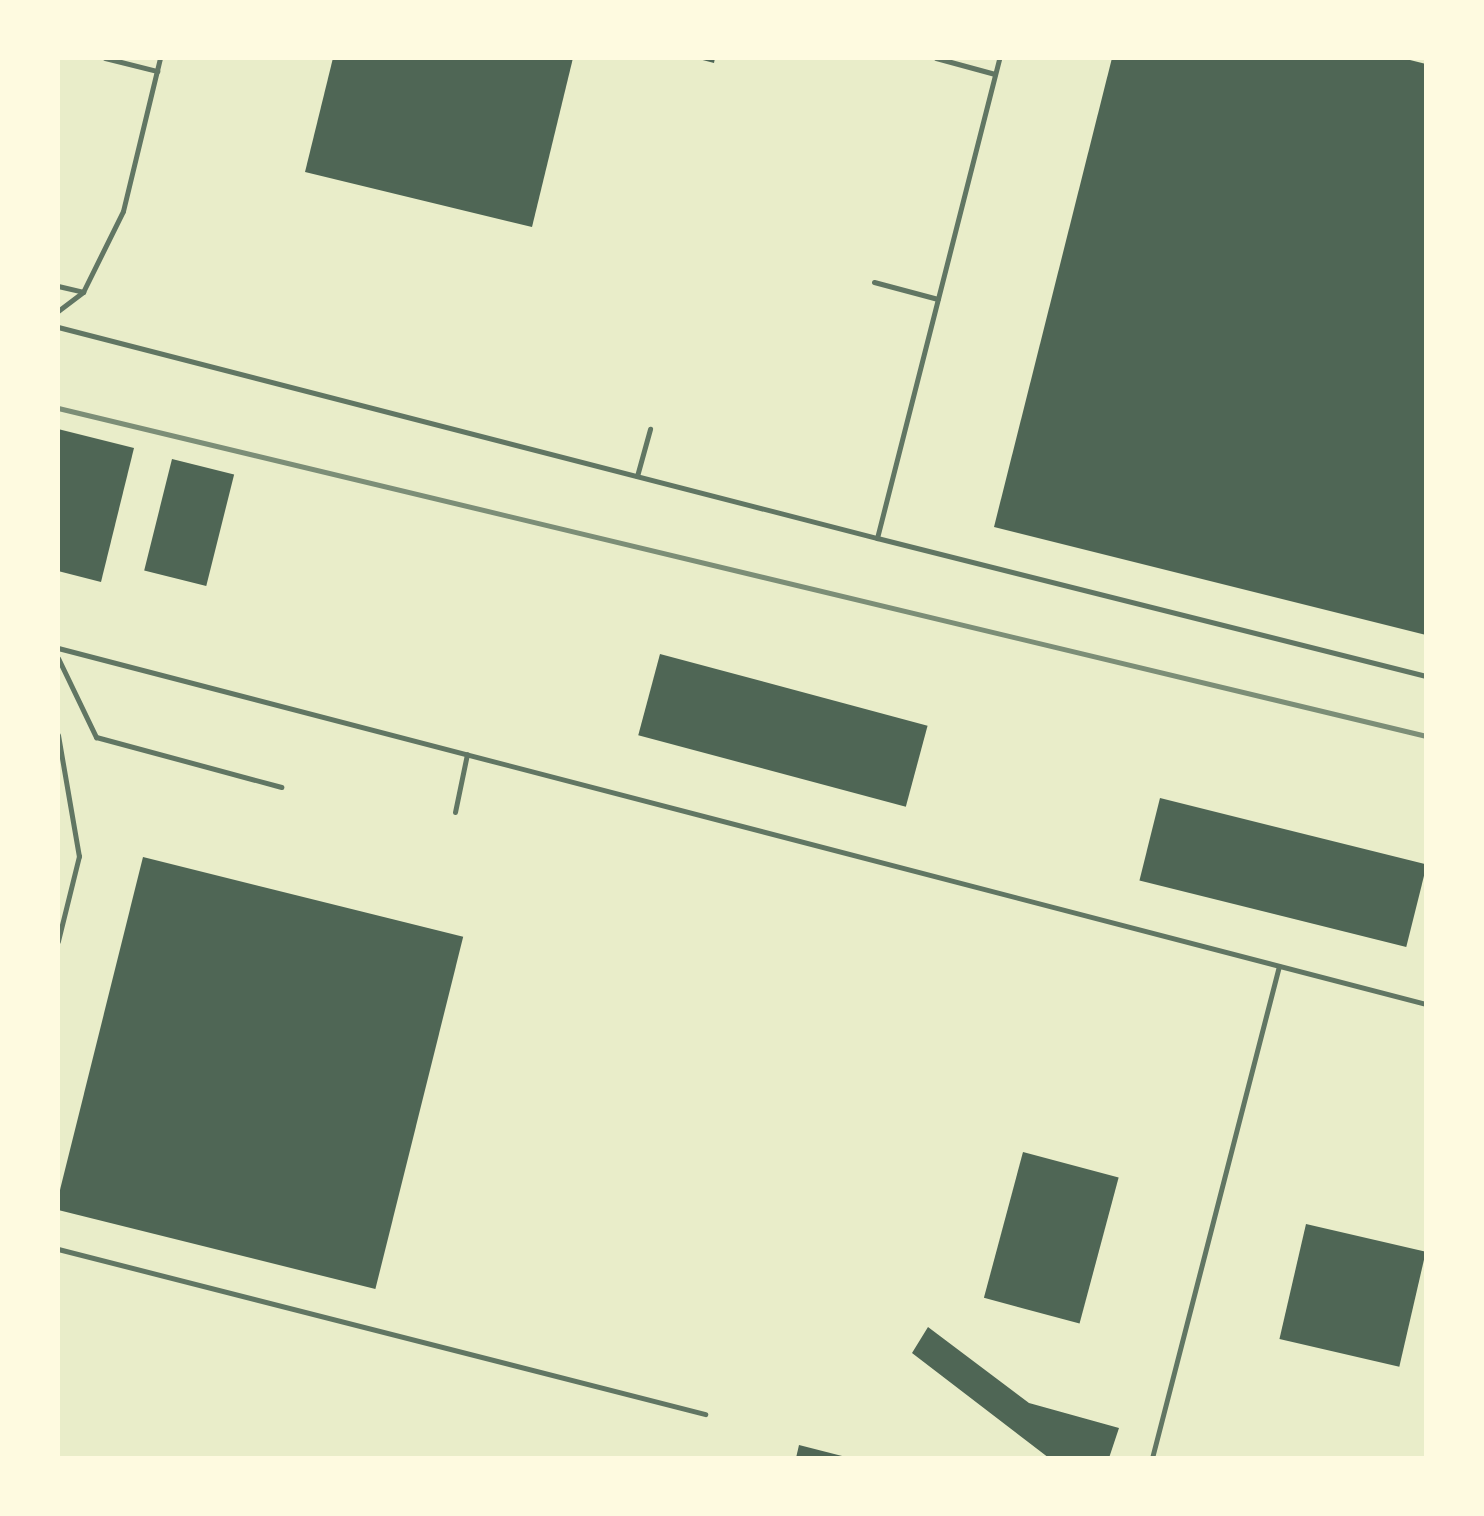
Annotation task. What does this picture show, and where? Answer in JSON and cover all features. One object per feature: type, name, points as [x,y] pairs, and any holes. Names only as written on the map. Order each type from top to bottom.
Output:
[{"type":"lane","points":[[105,58],[157,71]]},
{"type":"lane","points":[[58,311],[83,292],[123,211],[160,58]]},
{"type":"lane","points":[[936,58],[995,74]]},
{"type":"lane","points":[[877,538],[999,58]]},
{"type":"lane","points":[[874,282],[938,299]]},
{"type":"lane","points":[[58,286],[83,292]]},
{"type":"lane","points":[[58,327],[1426,676]]},
{"type":"lane","points":[[638,476],[650,429]]},
{"type":"lane","points":[[58,648],[1426,1004]]},
{"type":"lane","points":[[58,658],[96,737],[281,787]]},
{"type":"lane","points":[[58,736],[79,856],[58,941]]},
{"type":"lane","points":[[455,812],[467,754]]},
{"type":"lane","points":[[1152,1458],[1279,966]]},
{"type":"lane","points":[[58,1249],[705,1413]]},
{"type":"building","points":[[333,58],[573,58],[532,227],[305,172]]},
{"type":"building","points":[[695,58],[715,58],[714,63]]},
{"type":"building","points":[[1112,58],[1402,58],[1426,64],[1426,635],[994,527]]},
{"type":"building","points":[[58,429],[134,448],[101,582],[58,571]]},
{"type":"building","points":[[172,459],[234,474],[206,586],[144,571]]},
{"type":"building","points":[[660,654],[928,726],[906,807],[638,735]]},
{"type":"building","points":[[1160,798],[1426,864],[1406,947],[1139,880]]},
{"type":"building","points":[[143,857],[463,937],[375,1289],[58,1210],[58,1198]]},
{"type":"building","points":[[1023,1152],[1119,1178],[1080,1323],[984,1298]]},
{"type":"building","points":[[1306,1224],[1426,1252],[1399,1367],[1279,1339]]},
{"type":"building","points":[[928,1327],[1029,1403],[1119,1428],[1109,1458],[1049,1458],[912,1353]]},
{"type":"building","points":[[799,1445],[846,1457],[846,1458],[796,1458]]},
{"type":"railway","points":[[58,408],[1426,736]]}]
